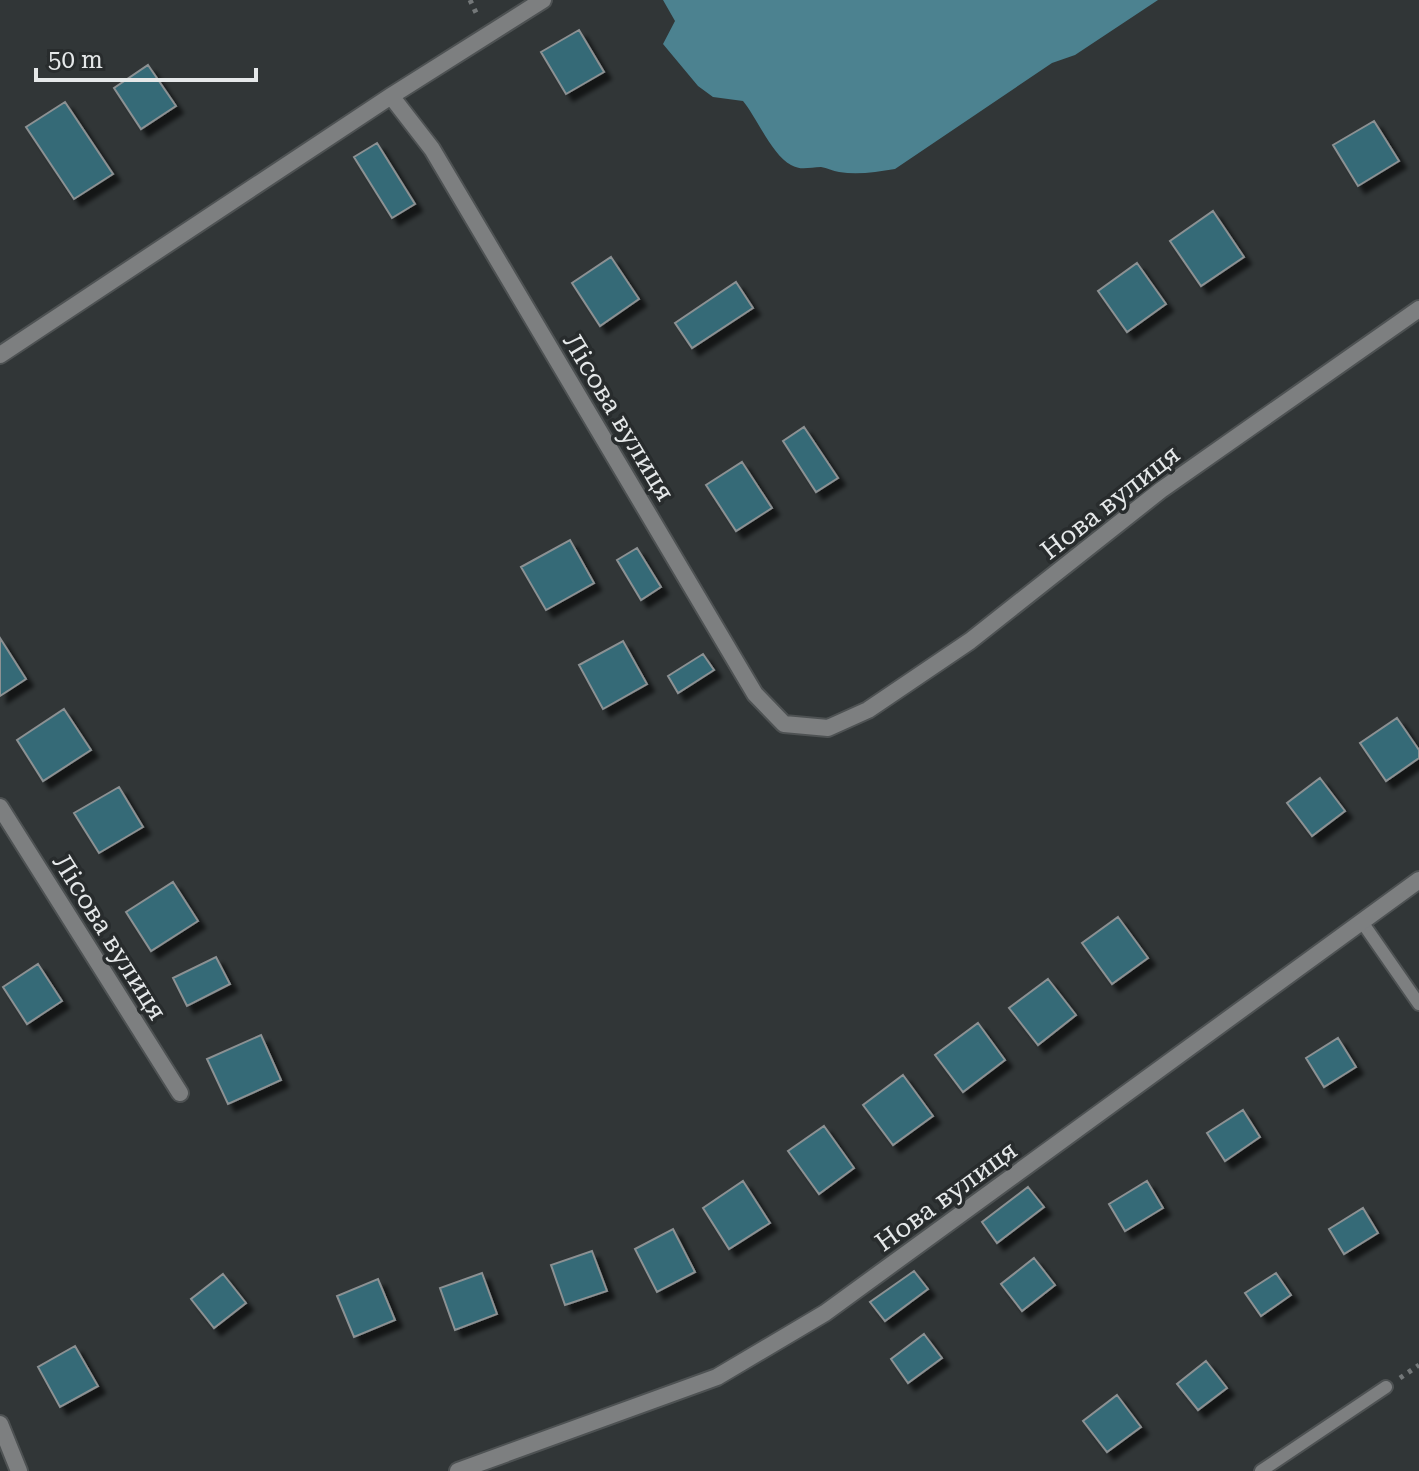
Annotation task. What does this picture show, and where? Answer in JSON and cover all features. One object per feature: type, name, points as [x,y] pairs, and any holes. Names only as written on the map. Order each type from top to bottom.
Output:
[{"type":"street","points":[[0,355],[391,96],[543,0]]},
{"type":"street","name":"Лісова вулиця","points":[[391,96],[432,149],[755,694],[784,724],[828,728]]},
{"type":"street","name":"Нова вулиця","points":[[828,728],[868,710],[970,641],[1161,490],[1419,309]]},
{"type":"street","name":"Лісова вулиця","points":[[0,807],[180,1093]]},
{"type":"street","name":"Нова вулиця","points":[[458,1471],[717,1377],[825,1313],[1419,880]]},
{"type":"street","points":[[0,1424],[19,1471]]},
{"type":"lane","points":[[1362,922],[1419,1004]]},
{"type":"lane","points":[[1261,1471],[1386,1387]]},
{"type":"water","points":[[663,0],[1158,0],[1075,55],[1052,63],[895,169],[853,173],[791,165],[771,145],[743,101],[713,97],[698,86],[663,44],[675,21]]},
{"type":"building","points":[[579,30],[604,72],[566,94],[541,52]]},
{"type":"building","points":[[148,65],[176,106],[141,129],[114,88]]},
{"type":"building","points":[[65,102],[113,174],[74,199],[26,127]]},
{"type":"building","points":[[1374,121],[1399,161],[1358,186],[1333,145]]},
{"type":"building","points":[[377,143],[415,204],[392,218],[354,157]]},
{"type":"building","points":[[1213,211],[1244,257],[1201,286],[1170,241]]},
{"type":"building","points":[[611,257],[639,299],[600,326],[572,283]]},
{"type":"building","points":[[1137,263],[1166,304],[1127,332],[1098,291]]},
{"type":"building","points":[[736,282],[753,308],[692,348],[675,323]]},
{"type":"building","points":[[804,427],[838,478],[816,492],[783,441]]},
{"type":"building","points":[[742,462],[772,508],[736,531],[706,485]]},
{"type":"building","points":[[570,540],[594,583],[546,610],[521,567]]},
{"type":"building","points":[[637,548],[661,587],[641,600],[617,560]]},
{"type":"building","points":[[0,638],[26,679],[0,696]]},
{"type":"building","points":[[623,641],[647,684],[603,709],[579,665]]},
{"type":"building","points":[[703,654],[714,670],[678,693],[668,676]]},
{"type":"building","points":[[64,709],[91,750],[43,781],[17,740]]},
{"type":"building","points":[[1397,718],[1419,750],[1419,758],[1386,781],[1360,743]]},
{"type":"building","points":[[1320,778],[1345,811],[1312,836],[1287,803]]},
{"type":"building","points":[[119,787],[143,827],[99,853],[74,813]]},
{"type":"building","points":[[173,882],[198,921],[151,951],[126,912]]},
{"type":"building","points":[[1118,917],[1148,958],[1112,984],[1082,943]]},
{"type":"building","points":[[216,957],[230,984],[187,1006],[173,978]]},
{"type":"building","points":[[38,964],[62,1001],[27,1024],[3,987]]},
{"type":"building","points":[[1048,979],[1076,1015],[1038,1045],[1009,1008]]},
{"type":"building","points":[[978,1023],[1005,1060],[963,1092],[935,1055]]},
{"type":"building","points":[[261,1035],[281,1080],[228,1104],[207,1059]]},
{"type":"building","points":[[1338,1038],[1356,1067],[1324,1087],[1306,1058]]},
{"type":"building","points":[[903,1075],[933,1116],[893,1145],[863,1105]]},
{"type":"building","points":[[1243,1110],[1260,1137],[1225,1161],[1207,1133]]},
{"type":"building","points":[[824,1126],[854,1168],[819,1194],[788,1151]]},
{"type":"building","points":[[743,1181],[770,1223],[729,1249],[703,1208]]},
{"type":"building","points":[[1147,1181],[1163,1208],[1125,1231],[1109,1204]]},
{"type":"building","points":[[1028,1187],[1044,1207],[997,1243],[982,1222]]},
{"type":"building","points":[[1363,1208],[1378,1233],[1344,1254],[1329,1229]]},
{"type":"building","points":[[673,1229],[695,1272],[657,1292],[635,1249]]},
{"type":"building","points":[[592,1251],[607,1291],[565,1305],[551,1265]]},
{"type":"building","points":[[1034,1258],[1055,1285],[1022,1311],[1001,1284]]},
{"type":"building","points":[[914,1271],[928,1289],[885,1321],[870,1302]]},
{"type":"building","points":[[482,1273],[497,1314],[455,1330],[440,1288]]},
{"type":"building","points":[[1276,1273],[1291,1295],[1261,1316],[1245,1293]]},
{"type":"building","points":[[223,1274],[246,1303],[214,1328],[191,1299]]},
{"type":"building","points":[[378,1279],[395,1320],[354,1337],[337,1296]]},
{"type":"building","points":[[924,1334],[942,1358],[908,1383],[891,1359]]},
{"type":"building","points":[[75,1346],[98,1386],[60,1407],[38,1367]]},
{"type":"building","points":[[1206,1361],[1227,1388],[1198,1410],[1177,1384]]},
{"type":"building","points":[[1117,1395],[1141,1427],[1107,1452],[1083,1421]]}]
